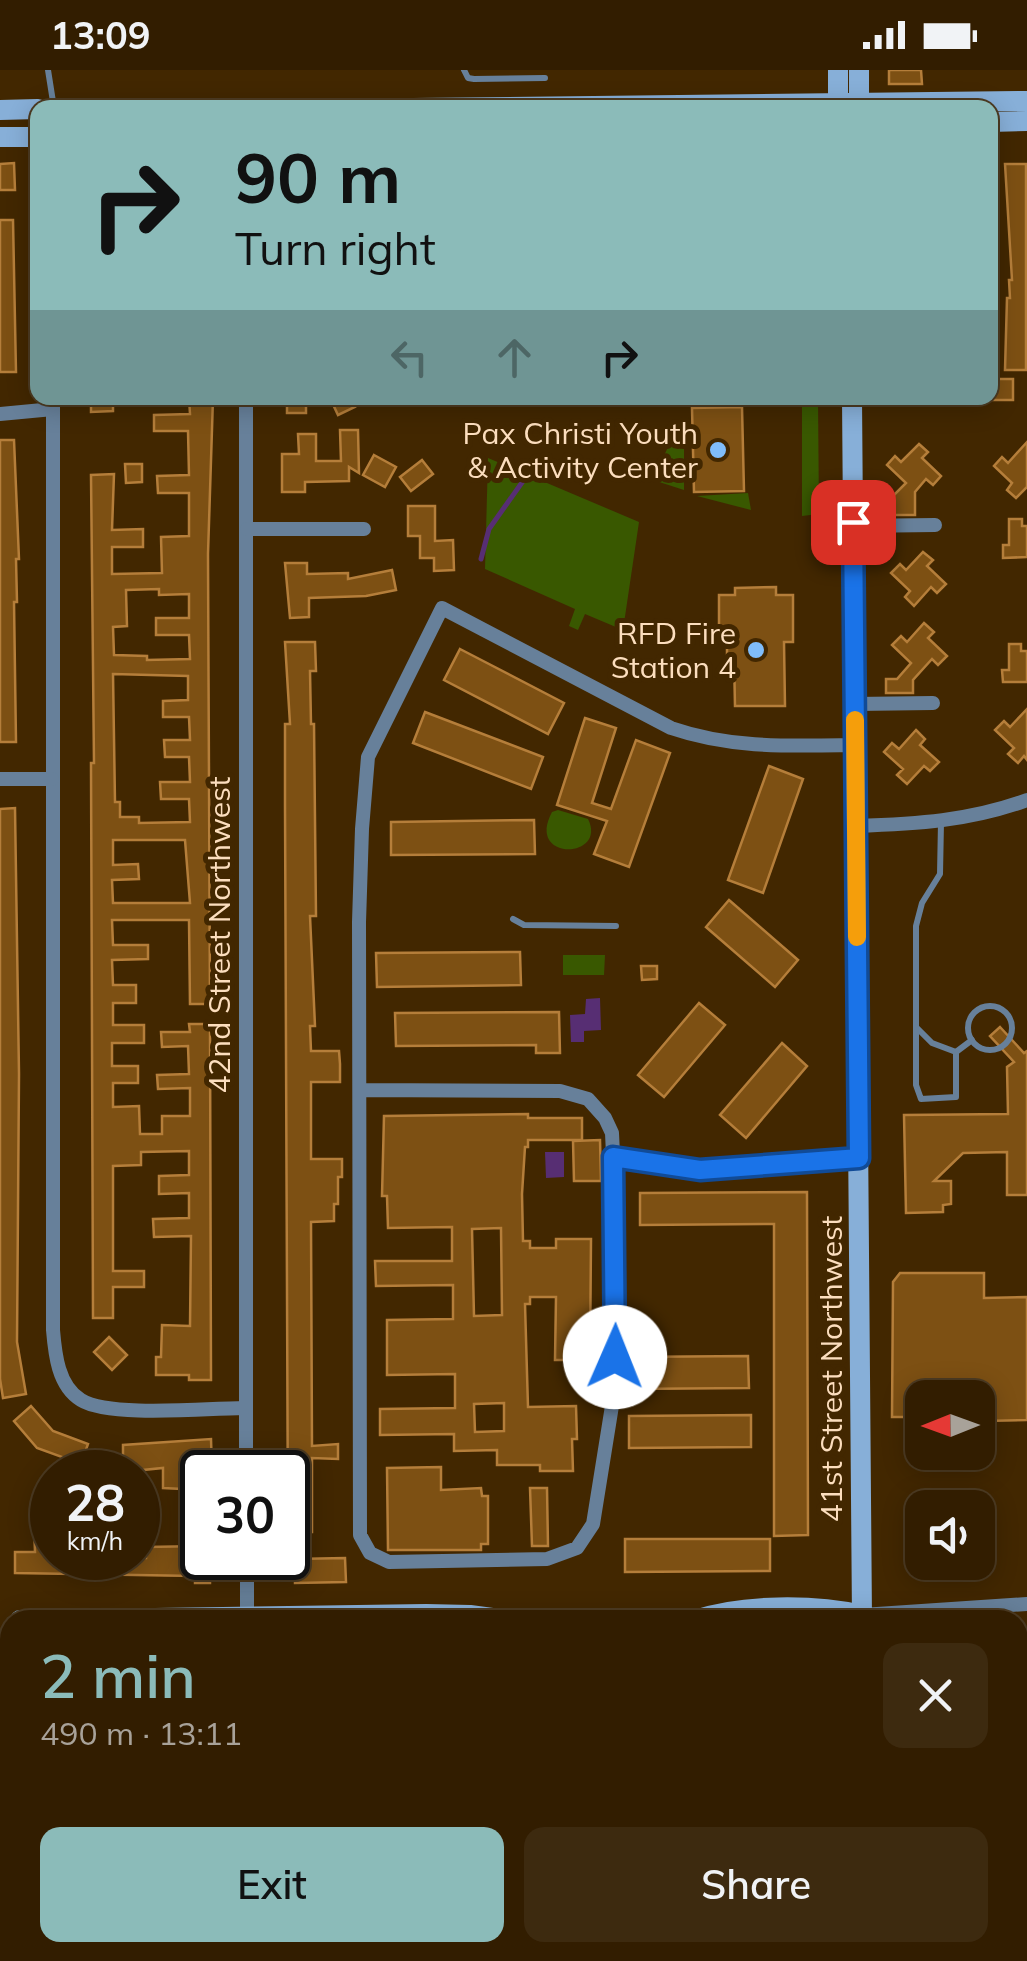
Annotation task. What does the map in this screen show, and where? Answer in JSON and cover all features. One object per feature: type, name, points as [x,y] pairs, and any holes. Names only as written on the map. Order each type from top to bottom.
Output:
[{"type":"main road","points":[[838,70],[847,100]]},
{"type":"main road","points":[[850,100],[859,70]]},
{"type":"main road","points":[[998,102],[1027,102]]},
{"type":"main road","points":[[0,110],[30,109]]},
{"type":"main road","points":[[998,122],[1027,121]]},
{"type":"main road","points":[[0,138],[30,137]]},
{"type":"main road","name":"41st Street Northwest","points":[[852,405],[859,1158],[858,1610]]},
{"type":"main road","points":[[789,1610],[827,1606],[837,1610]]},
{"type":"street","points":[[0,414],[43,405]]},
{"type":"street","points":[[53,405],[53,1330],[57,1364],[79,1399],[91,1404],[121,1409],[246,1408]]},
{"type":"street","name":"42nd Street Northwest","points":[[246,405],[246,1450]]},
{"type":"street","points":[[853,526],[935,525]]},
{"type":"street","points":[[247,528],[364,528]]},
{"type":"street","points":[[360,1090],[529,1088],[580,1095],[609,1124],[613,1157],[616,1381],[593,1524],[577,1548],[564,1556],[390,1562],[370,1553],[360,1535],[360,1090],[360,922],[365,776],[375,740],[442,608],[639,713],[687,734],[746,746],[855,745]]},
{"type":"street","points":[[855,704],[933,703]]},
{"type":"street","points":[[0,779],[52,779]]},
{"type":"street","points":[[855,826],[941,822],[1027,800]]},
{"type":"street","points":[[613,1157],[700,1170],[859,1158]]},
{"type":"street","points":[[247,1580],[248,1610]]},
{"type":"street","points":[[955,1610],[1027,1604]]},
{"type":"lane","points":[[48,70],[53,100]]},
{"type":"lane","points":[[464,70],[474,80],[544,78]]},
{"type":"lane","points":[[941,822],[940,874],[922,904],[916,926],[916,1085],[921,1100],[956,1097],[956,1052]]},
{"type":"lane","points":[[512,920],[524,925],[616,926]]},
{"type":"lane","points":[[994,1006],[1008,1014],[1012,1032],[1005,1044],[986,1049],[972,1040],[970,1018],[980,1008],[994,1006]]},
{"type":"lane","points":[[917,1028],[932,1043],[956,1052]]},
{"type":"lane","points":[[956,1052],[972,1040]]},
{"type":"green space","points":[[802,405],[818,405],[819,514],[802,516]]},
{"type":"green space","points":[[673,436],[684,436],[684,490],[653,480]]},
{"type":"green space","points":[[488,458],[639,522],[623,630],[585,614],[578,630],[569,626],[575,609],[485,569]]},
{"type":"green space","points":[[748,493],[751,510],[697,496]]},
{"type":"green space","points":[[558,810],[588,819],[591,832],[587,842],[567,849],[549,840],[547,828],[552,812]]},
{"type":"green space","points":[[563,955],[605,955],[604,975],[563,975]]},
{"type":"shaded area","points":[[600,998],[601,1030],[584,1031],[584,1042],[571,1042],[570,1015],[585,1014],[586,999]]},
{"type":"shaded area","points":[[545,1152],[564,1152],[564,1177],[546,1178]]},
{"type":"building","points":[[889,70],[921,70],[922,84],[889,84]]},
{"type":"building","points":[[14,163],[15,190],[0,190],[0,164]]},
{"type":"building","points":[[1005,164],[1026,164],[1026,370],[1005,370],[1007,298],[1012,280]]},
{"type":"building","points":[[0,220],[13,220],[16,372],[0,372]]},
{"type":"building","points":[[998,379],[1013,379],[1013,400],[998,400]]},
{"type":"building","points":[[91,405],[113,405],[113,411],[91,412]]},
{"type":"building","points":[[189,405],[213,405],[208,554],[210,1004],[190,1004],[189,920],[112,920],[113,945],[148,945],[148,959],[112,960],[113,985],[136,985],[136,1003],[113,1003],[113,1025],[144,1025],[144,1043],[112,1043],[112,1066],[138,1066],[138,1083],[113,1083],[113,1107],[139,1106],[140,1134],[162,1134],[162,1116],[190,1116],[190,1088],[158,1089],[157,1075],[189,1074],[188,1046],[162,1047],[161,1032],[190,1032],[189,1024],[210,1024],[211,1380],[156,1375],[162,1325],[190,1326],[191,1236],[154,1237],[153,1219],[189,1218],[189,1193],[159,1194],[159,1176],[189,1175],[189,1151],[141,1152],[141,1165],[113,1166],[113,1271],[144,1271],[144,1287],[113,1287],[113,1318],[93,1318],[91,475],[114,474],[112,530],[143,529],[143,547],[112,547],[112,574],[162,573],[161,537],[189,536],[189,493],[158,493],[157,476],[189,475],[188,431],[154,431],[154,415],[190,414]],"holes":[[[159,589],[159,595],[189,594],[189,618],[156,618],[156,635],[189,635],[190,659],[147,660],[147,656],[114,655],[113,627],[127,626],[126,590]],[[113,674],[188,676],[188,700],[163,701],[163,717],[189,717],[190,740],[164,740],[165,757],[189,757],[190,782],[160,782],[161,799],[189,799],[190,822],[139,823],[139,817],[120,817],[120,802],[115,802]],[[113,840],[185,840],[190,903],[113,903],[112,880],[139,879],[138,864],[113,865]]]},
{"type":"building","points":[[287,405],[306,405],[306,413],[287,413]]},
{"type":"building","points":[[333,405],[354,405],[355,407],[338,415]]},
{"type":"building","name":"Pax Christi Youth & Activity Center","points":[[742,407],[744,491],[694,492],[692,408]]},
{"type":"building","points":[[340,430],[358,430],[359,473],[349,467],[349,481],[305,482],[305,492],[282,492],[282,454],[299,454],[298,434],[316,434],[316,461],[341,461]]},
{"type":"building","points":[[0,440],[14,440],[19,559],[14,602],[16,742],[0,742]]},
{"type":"building","points":[[1027,442],[1027,487],[1016,498],[1007,490],[1012,483],[994,466],[1002,457],[1008,463]]},
{"type":"building","points":[[919,444],[928,452],[922,458],[941,476],[933,485],[926,479],[915,492],[915,515],[889,515],[888,501],[906,483],[887,465],[895,456],[901,462]]},
{"type":"building","points":[[374,455],[396,467],[385,487],[363,475]]},
{"type":"building","points":[[422,460],[433,474],[411,491],[400,477]]},
{"type":"building","points":[[125,464],[142,464],[142,482],[126,483]]},
{"type":"building","points":[[408,506],[435,506],[435,541],[453,540],[454,570],[434,571],[434,558],[420,558],[420,536],[408,536]]},
{"type":"building","points":[[1009,519],[1022,519],[1022,526],[1027,526],[1027,557],[1003,558],[1003,545],[1009,545]]},
{"type":"building","points":[[923,552],[933,560],[927,566],[946,584],[937,593],[931,587],[914,606],[905,597],[910,591],[891,573],[900,564],[906,570]]},
{"type":"building","points":[[285,563],[307,563],[307,574],[348,573],[348,579],[392,570],[396,590],[366,596],[309,598],[309,617],[290,618]]},
{"type":"building","name":"RFD Fire Station 4","points":[[776,587],[776,595],[793,595],[793,642],[784,642],[785,706],[735,706],[734,658],[727,658],[727,631],[719,632],[719,595],[735,595],[735,588]]},
{"type":"building","points":[[924,623],[934,632],[928,638],[947,656],[938,665],[932,659],[913,680],[913,693],[886,693],[886,679],[897,679],[911,663],[892,645],[901,636],[907,642]]},
{"type":"building","points":[[285,642],[315,642],[316,671],[310,671],[316,916],[310,916],[315,1026],[310,1026],[311,1051],[339,1051],[340,1082],[311,1082],[311,1159],[342,1159],[342,1177],[338,1177],[334,1221],[311,1222],[312,1446],[338,1444],[338,1459],[312,1458],[310,1532],[310,1450],[288,1450],[285,724],[290,724]]},
{"type":"building","points":[[1009,644],[1021,644],[1021,651],[1027,651],[1027,682],[1003,682],[1002,670],[1009,670]]},
{"type":"building","points":[[460,649],[564,703],[548,734],[444,680]]},
{"type":"building","points":[[1027,709],[1027,760],[1024,756],[1018,763],[1008,754],[1014,748],[995,730],[1004,721],[1010,727]]},
{"type":"building","points":[[425,712],[543,757],[531,789],[413,743]]},
{"type":"building","points":[[585,718],[616,728],[592,803],[611,809],[636,740],[670,753],[629,867],[594,854],[607,821],[557,805]]},
{"type":"building","points":[[916,730],[925,739],[920,745],[939,762],[930,771],[924,766],[907,784],[897,775],[903,769],[884,752],[892,743],[899,749]]},
{"type":"building","points":[[769,766],[803,779],[763,893],[728,880]]},
{"type":"building","points":[[15,808],[19,1074],[17,1342],[26,1394],[3,1398],[0,809]]},
{"type":"building","points":[[534,820],[535,854],[391,855],[391,822]]},
{"type":"building","points":[[729,900],[798,960],[775,987],[706,927]]},
{"type":"building","points":[[520,952],[521,985],[377,987],[376,953]]},
{"type":"building","points":[[641,966],[657,966],[657,979],[642,980]]},
{"type":"building","points":[[699,1003],[725,1025],[664,1097],[638,1075]]},
{"type":"building","points":[[559,1012],[560,1053],[536,1053],[536,1045],[396,1046],[395,1013]]},
{"type":"building","points":[[1000,1027],[1024,1053],[1027,1051],[1027,1195],[1007,1195],[1007,1152],[963,1153],[934,1181],[951,1181],[951,1204],[943,1205],[943,1212],[906,1213],[904,1115],[1008,1114],[1007,1067],[1014,1062],[990,1036]]},
{"type":"building","points":[[782,1043],[807,1066],[746,1138],[720,1115]]},
{"type":"building","points":[[528,1114],[528,1118],[582,1118],[582,1140],[528,1140],[522,1194],[523,1241],[530,1241],[530,1248],[556,1248],[556,1239],[591,1239],[590,1360],[555,1360],[556,1297],[530,1297],[530,1304],[525,1304],[528,1407],[576,1406],[573,1471],[540,1471],[540,1465],[497,1465],[497,1450],[454,1451],[454,1434],[380,1435],[380,1409],[455,1408],[455,1374],[387,1375],[387,1320],[453,1319],[453,1285],[376,1286],[375,1261],[452,1261],[452,1227],[388,1228],[387,1196],[382,1196],[384,1116]],"holes":[[[501,1228],[502,1315],[474,1316],[472,1229]],[[504,1403],[504,1431],[475,1432],[474,1404]]]},
{"type":"building","points":[[600,1140],[601,1181],[574,1181],[573,1141]]},
{"type":"building","points":[[807,1192],[808,1535],[774,1536],[774,1224],[640,1225],[640,1193]]},
{"type":"building","points":[[900,1273],[984,1273],[984,1298],[1027,1297],[1027,1420],[995,1421],[995,1380],[905,1380],[905,1417],[892,1417],[893,1282]]},
{"type":"building","points":[[109,1337],[127,1355],[112,1370],[94,1352]]},
{"type":"building","points":[[748,1356],[749,1388],[627,1389],[627,1357]]},
{"type":"building","points":[[31,1406],[53,1431],[88,1444],[86,1450],[37,1448],[14,1421]]},
{"type":"building","points":[[751,1415],[751,1447],[629,1448],[629,1416]]},
{"type":"building","points":[[211,1439],[211,1450],[180,1450],[180,1489],[163,1488],[160,1450],[123,1450],[123,1445]]},
{"type":"building","points":[[441,1467],[441,1490],[481,1488],[482,1496],[488,1496],[488,1544],[481,1544],[481,1550],[388,1550],[387,1468]]},
{"type":"building","points":[[530,1488],[547,1488],[548,1546],[532,1546]]},
{"type":"building","points":[[625,1539],[770,1539],[770,1571],[625,1572]]},
{"type":"building","points":[[180,1546],[180,1576],[160,1575],[160,1547]]},
{"type":"building","points":[[15,1552],[30,1552],[30,1573],[15,1573]]},
{"type":"building","points":[[345,1558],[346,1582],[295,1583],[310,1580],[310,1559]]},
{"type":"waterway","points":[[481,559],[489,529],[528,474]]},
{"type":"slow traffic","points":[[855,720],[857,937]]},
{"type":"place","name":"Pax Christi Youth & Activity Center","points":[[718,450]]},
{"type":"place","name":"RFD Fire Station 4","points":[[756,650]]},
{"type":"route","points":[[615,1357],[613,1157],[700,1170],[859,1158],[853,522]]}]
